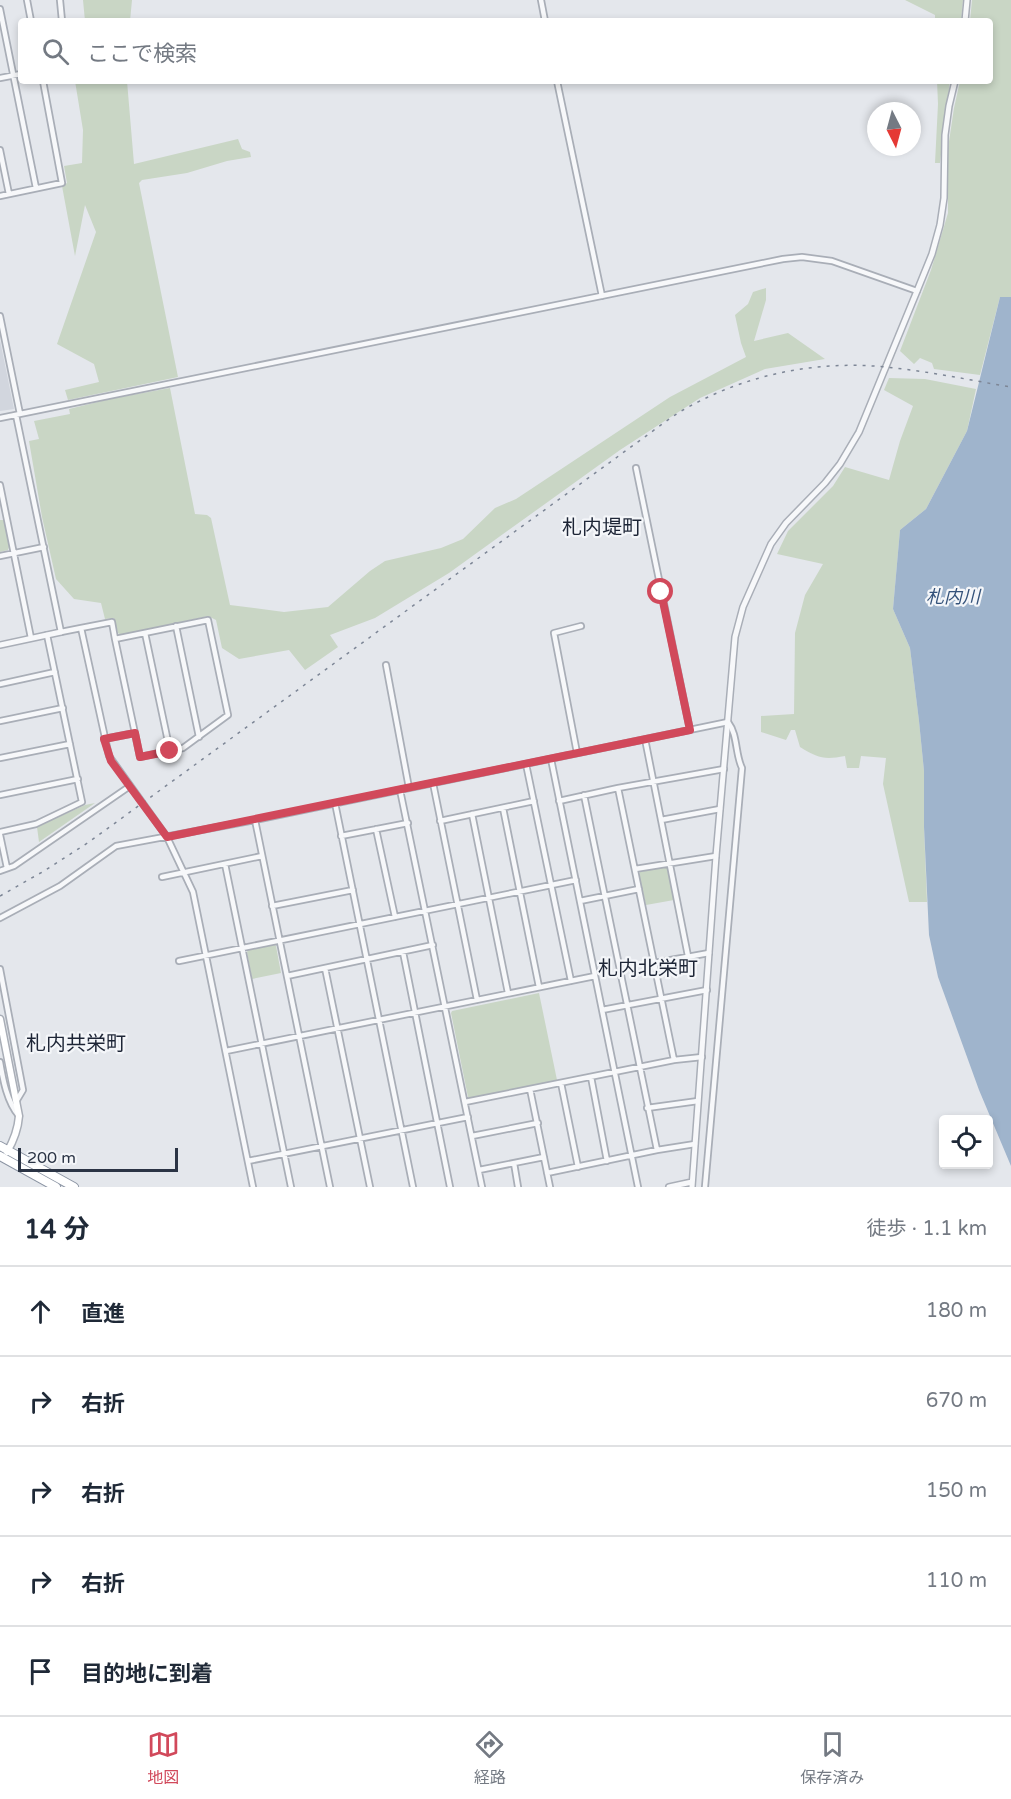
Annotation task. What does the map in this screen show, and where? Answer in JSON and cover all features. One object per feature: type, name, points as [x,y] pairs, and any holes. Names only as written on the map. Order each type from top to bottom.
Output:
[{"type":"highway","points":[[2,1154],[56,1187]]},
{"type":"highway","points":[[2,1154],[74,1187]]},
{"type":"main road","points":[[0,1019],[19,1116],[13,1142],[2,1154]]},
{"type":"street","points":[[27,0],[30,18]]},
{"type":"street","points":[[60,0],[62,18]]},
{"type":"street","points":[[541,0],[544,18]]},
{"type":"street","points":[[965,18],[967,0]]},
{"type":"street","points":[[0,9],[36,188]]},
{"type":"street","points":[[0,78],[18,74]]},
{"type":"street","points":[[0,195],[62,183],[44,84]]},
{"type":"street","points":[[558,84],[602,296]]},
{"type":"street","points":[[669,1187],[692,1185],[720,809],[735,637],[742,607],[779,532],[825,483],[840,464],[859,432],[917,291],[932,254],[940,225],[944,198],[945,135],[954,84]]},
{"type":"street","points":[[0,150],[9,194]]},
{"type":"street","points":[[0,418],[802,256],[832,261],[917,291]]},
{"type":"street","points":[[0,316],[61,632]]},
{"type":"street","points":[[636,468],[690,730]]},
{"type":"street","points":[[0,485],[31,638]]},
{"type":"street","points":[[0,556],[44,547]]},
{"type":"street","points":[[0,645],[111,622],[140,757],[183,748],[228,715],[208,620],[115,639]]},
{"type":"street","points":[[176,626],[199,737]]},
{"type":"street","points":[[578,753],[554,633],[580,626]]},
{"type":"street","points":[[81,628],[104,739],[111,761],[167,837],[193,892],[253,1187]]},
{"type":"street","points":[[145,633],[170,751]]},
{"type":"street","points":[[8,868],[0,833],[36,824],[82,802],[47,635]]},
{"type":"street","points":[[386,665],[409,788]]},
{"type":"street","points":[[0,684],[55,672]]},
{"type":"street","points":[[0,721],[63,708]]},
{"type":"street","points":[[0,918],[60,886],[116,846],[255,820],[728,722]]},
{"type":"street","points":[[705,1187],[742,768],[732,728],[728,722]]},
{"type":"street","points":[[104,739],[135,733]]},
{"type":"street","points":[[645,740],[688,956]]},
{"type":"street","points":[[0,758],[70,744]]},
{"type":"street","points":[[551,759],[638,1187]]},
{"type":"street","points":[[526,764],[571,981]]},
{"type":"street","points":[[559,801],[724,769]]},
{"type":"street","points":[[0,795],[78,779]]},
{"type":"street","points":[[433,783],[477,1000]]},
{"type":"street","points":[[0,871],[56,838],[130,786]]},
{"type":"street","points":[[618,788],[674,1060]]},
{"type":"street","points":[[400,790],[482,1187]]},
{"type":"street","points":[[584,795],[657,1150]]},
{"type":"street","points":[[440,821],[534,801]]},
{"type":"street","points":[[335,803],[413,1187]]},
{"type":"street","points":[[503,808],[539,987]]},
{"type":"street","points":[[661,820],[720,809]]},
{"type":"street","points":[[472,814],[508,993]]},
{"type":"street","points":[[255,820],[330,1187]]},
{"type":"street","points":[[341,836],[408,823]]},
{"type":"street","points":[[376,828],[395,917]]},
{"type":"street","points":[[162,877],[262,856]]},
{"type":"street","points":[[635,869],[716,856]]},
{"type":"street","points":[[225,864],[291,1187]]},
{"type":"street","points":[[179,961],[576,880]]},
{"type":"street","points":[[580,901],[639,889]]},
{"type":"street","points":[[272,906],[353,890]]},
{"type":"street","points":[[287,976],[433,945]]},
{"type":"street","points":[[402,951],[450,1187]]},
{"type":"street","points":[[654,963],[709,953]]},
{"type":"street","points":[[325,968],[370,1187]]},
{"type":"street","points":[[0,969],[23,1090],[17,1100]]},
{"type":"street","points":[[226,1051],[595,976]]},
{"type":"street","points":[[602,1010],[707,990]]},
{"type":"street","points":[[465,1102],[674,1060],[702,1057]]},
{"type":"street","points":[[0,1062],[14,1110],[19,1116]]},
{"type":"street","points":[[591,1077],[607,1161]]},
{"type":"street","points":[[561,1083],[578,1167]]},
{"type":"street","points":[[530,1089],[550,1187]]},
{"type":"street","points":[[647,1108],[698,1101]]},
{"type":"street","points":[[248,1161],[468,1117]]},
{"type":"street","points":[[472,1136],[538,1123]]},
{"type":"street","points":[[547,1173],[695,1144]]},
{"type":"street","points":[[479,1170],[544,1157]]},
{"type":"street","points":[[514,1163],[518,1187]]},
{"type":"shaded area","points":[[0,340],[14,409],[0,411]]},
{"type":"green space","points":[[83,0],[132,0],[130,18],[85,18]]},
{"type":"green space","points":[[905,0],[963,0],[961,18],[935,18],[935,15]]},
{"type":"green space","points":[[972,0],[1011,0],[1011,297],[1000,297],[980,375],[934,369],[932,363],[920,358],[914,364],[900,351],[931,270],[948,213],[948,148],[959,84],[993,84],[993,18],[970,18]]},
{"type":"green space","points":[[75,84],[127,84],[134,164],[238,139],[242,149],[250,152],[251,157],[227,161],[187,173],[142,180],[139,183],[178,377],[68,400],[65,390],[99,382],[94,364],[57,344],[96,232],[85,205],[75,256],[62,186],[67,183],[64,166],[82,163],[83,130]]},
{"type":"green space","points":[[937,84],[950,84],[940,163],[935,163]]},
{"type":"green space","points":[[766,288],[766,300],[754,341],[788,333],[825,359],[765,369],[700,398],[620,450],[449,573],[375,618],[330,635],[338,647],[305,670],[289,650],[239,659],[222,648],[216,620],[208,616],[121,635],[118,633],[114,618],[105,619],[101,603],[74,599],[56,579],[42,517],[29,441],[39,439],[34,421],[70,414],[69,409],[110,399],[170,388],[195,514],[207,515],[211,518],[230,605],[284,612],[328,607],[385,561],[441,548],[463,539],[495,508],[516,499],[670,397],[746,357],[735,315],[748,304],[753,292]]},
{"type":"green space","points":[[889,378],[925,379],[976,389],[967,431],[926,509],[900,530],[893,609],[910,648],[919,721],[924,771],[927,902],[909,902],[883,784],[886,758],[861,756],[859,768],[847,768],[845,756],[821,757],[800,747],[795,730],[791,730],[786,740],[761,732],[761,716],[794,714],[795,633],[805,595],[823,564],[777,554],[788,531],[833,486],[845,467],[889,480],[913,406],[884,390]]},
{"type":"green space","points":[[0,520],[4,520],[9,547],[8,550],[0,552]]},
{"type":"green space","points":[[95,803],[39,842],[37,827],[85,805]]},
{"type":"green space","points":[[666,866],[674,900],[646,905],[640,872]]},
{"type":"green space","points":[[275,945],[281,973],[252,979],[248,950]]},
{"type":"green space","points":[[539,993],[557,1080],[469,1098],[452,1011]]},
{"type":"water","name":"札内川","points":[[1000,297],[1011,297],[1011,1166],[993,1123],[993,1115],[990,1115],[979,1090],[938,977],[929,935],[924,771],[919,721],[910,648],[893,609],[900,530],[926,509],[967,431]]},
{"type":"railway","points":[[0,896],[89,842],[665,422],[706,398],[755,379],[781,373],[806,368],[859,365],[932,373],[1011,387]]},
{"type":"district","name":"札内堤町","points":[[602,528]]},
{"type":"district","name":"札内北栄町","points":[[648,969]]},
{"type":"district","name":"札内共栄町","points":[[76,1044]]},
{"type":"route","points":[[170,751],[140,757],[135,733],[104,739],[111,761],[167,837],[690,730],[661,592]]}]
